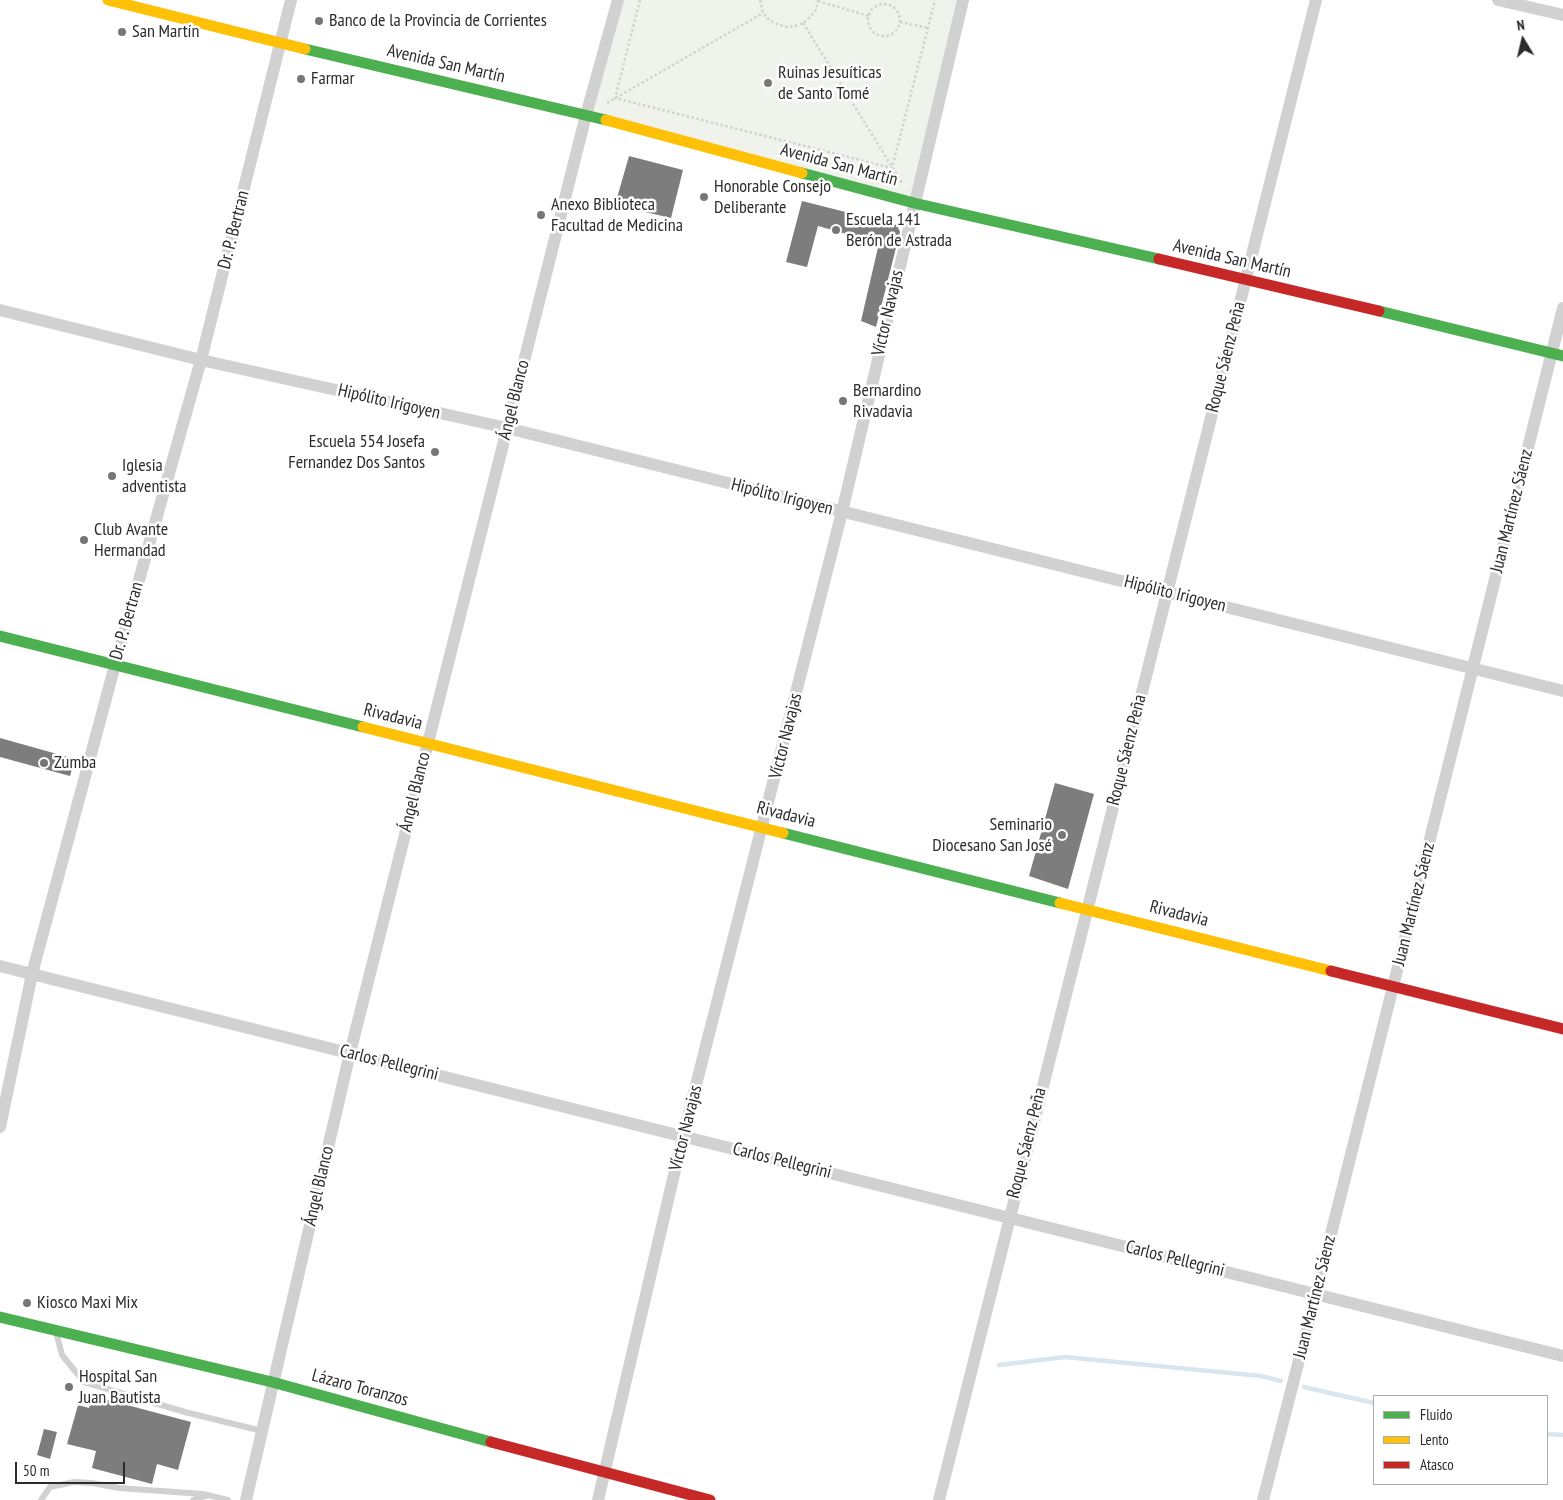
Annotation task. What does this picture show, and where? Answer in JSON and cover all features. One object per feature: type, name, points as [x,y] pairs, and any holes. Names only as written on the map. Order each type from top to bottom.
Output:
[{"type":"main road","name":"Avenida San Martín","points":[[108,0],[280,43],[586,115],[914,203],[1557,355]]},
{"type":"main road","name":"Rivadavia","points":[[0,636],[1563,1029]]},
{"type":"main road","name":"Lázaro Toranzos","points":[[0,1317],[272,1382],[710,1500]]},
{"type":"street","name":"Dr. P. Bertran","points":[[0,1127],[32,974],[115,665],[201,360],[291,0]]},
{"type":"street","name":"Ángel Blanco","points":[[246,1500],[350,1053],[586,115],[618,0]]},
{"type":"street","name":"Víctor Navajas","points":[[598,1500],[684,1136],[842,512],[963,0]]},
{"type":"street","name":"Roque Sáenz Peña","points":[[938,1500],[1316,0]]},
{"type":"street","points":[[1498,0],[1563,15]]},
{"type":"street","name":"Juan Martínez Sáenz","points":[[1263,1500],[1473,669],[1557,355],[1563,308]]},
{"type":"street","name":"Hipólito Irigoyen","points":[[0,310],[201,360],[507,428],[1563,691]]},
{"type":"street","name":"Carlos Pellegrini","points":[[0,966],[1563,1356]]},
{"type":"lane","points":[[55,1331],[62,1356],[84,1382],[185,1412],[262,1432]]},
{"type":"lane","points":[[41,1500],[50,1487],[74,1482],[119,1488],[207,1495],[228,1500]]},
{"type":"lane","points":[[193,1500],[207,1495]]},
{"type":"path","points":[[615,98],[640,0]]},
{"type":"path","points":[[760,0],[763,12],[769,20],[786,27],[803,23],[810,18],[816,10],[818,0],[869,16]]},
{"type":"path","points":[[892,168],[935,0]]},
{"type":"path","points":[[885,4],[895,8],[900,17],[900,22],[891,34],[881,35],[876,33],[870,26],[869,16],[875,7],[885,4]]},
{"type":"path","points":[[586,115],[763,12]]},
{"type":"path","points":[[900,22],[928,28]]},
{"type":"path","points":[[803,23],[914,203]]},
{"type":"path","points":[[615,98],[892,168]]},
{"type":"shaded area","points":[[618,0],[963,0],[914,203],[586,115]]},
{"type":"building","points":[[629,156],[683,170],[671,218],[615,205]]},
{"type":"building","points":[[802,201],[897,225],[900,232],[876,327],[861,321],[879,243],[818,226],[807,267],[786,262]]},
{"type":"building","points":[[0,738],[75,759],[70,776],[0,757]]},
{"type":"building","name":"Seminario Diocesano San José","points":[[1055,783],[1094,794],[1068,889],[1029,876]]},
{"type":"building","points":[[93,1396],[191,1422],[178,1470],[157,1464],[152,1484],[92,1468],[96,1451],[67,1444],[78,1405],[89,1408]]},
{"type":"building","points":[[44,1429],[57,1432],[50,1459],[37,1455]]},
{"type":"waterway","points":[[999,1365],[1065,1357],[1261,1376],[1281,1381]]},
{"type":"waterway","points":[[1304,1387],[1373,1403]]},
{"type":"waterway","points":[[1548,1434],[1563,1435]]},
{"type":"traffic: fast","points":[[305,49],[606,120]]},
{"type":"traffic: fast","points":[[802,173],[914,203],[1159,259]]},
{"type":"traffic: fast","points":[[1379,311],[1563,356]]},
{"type":"traffic: fast","points":[[0,636],[363,727]]},
{"type":"traffic: fast","points":[[783,833],[1060,903]]},
{"type":"traffic: fast","points":[[0,1317],[272,1382],[491,1442]]},
{"type":"traffic: slow","points":[[108,0],[305,49]]},
{"type":"traffic: slow","points":[[606,120],[802,173]]},
{"type":"traffic: slow","points":[[363,727],[783,833]]},
{"type":"traffic: slow","points":[[1060,903],[1331,971]]},
{"type":"traffic: jam","points":[[1159,259],[1379,311]]},
{"type":"traffic: jam","points":[[1331,971],[1563,1029]]},
{"type":"traffic: jam","points":[[491,1442],[710,1500]]},
{"type":"place","name":"Banco de la Provincia de Corrientes","points":[[319,21]]},
{"type":"place","name":"San Martín","points":[[122,32]]},
{"type":"place","name":"Farmar","points":[[301,79]]},
{"type":"place","name":"Ruinas Jesuíticas de Santo Tomé","points":[[768,83]]},
{"type":"place","name":"Honorable Consejo Deliberante","points":[[704,197]]},
{"type":"place","name":"Anexo Biblioteca Facultad de Medicina","points":[[541,215]]},
{"type":"place","name":"Escuela 141 Berón de Astrada","points":[[836,230]]},
{"type":"place","name":"Bernardino Rivadavia","points":[[843,401]]},
{"type":"place","name":"Escuela 554 Josefa Fernandez Dos Santos","points":[[435,452]]},
{"type":"place","name":"Iglesia adventista","points":[[112,476]]},
{"type":"place","name":"Club Avante Hermandad","points":[[84,540]]},
{"type":"place","name":"Zumba","points":[[44,763]]},
{"type":"place","name":"Seminario Diocesano San José","points":[[1062,835]]},
{"type":"place","name":"Kiosco Maxi Mix","points":[[27,1303]]},
{"type":"place","name":"Hospital San Juan Bautista","points":[[69,1387]]}]
